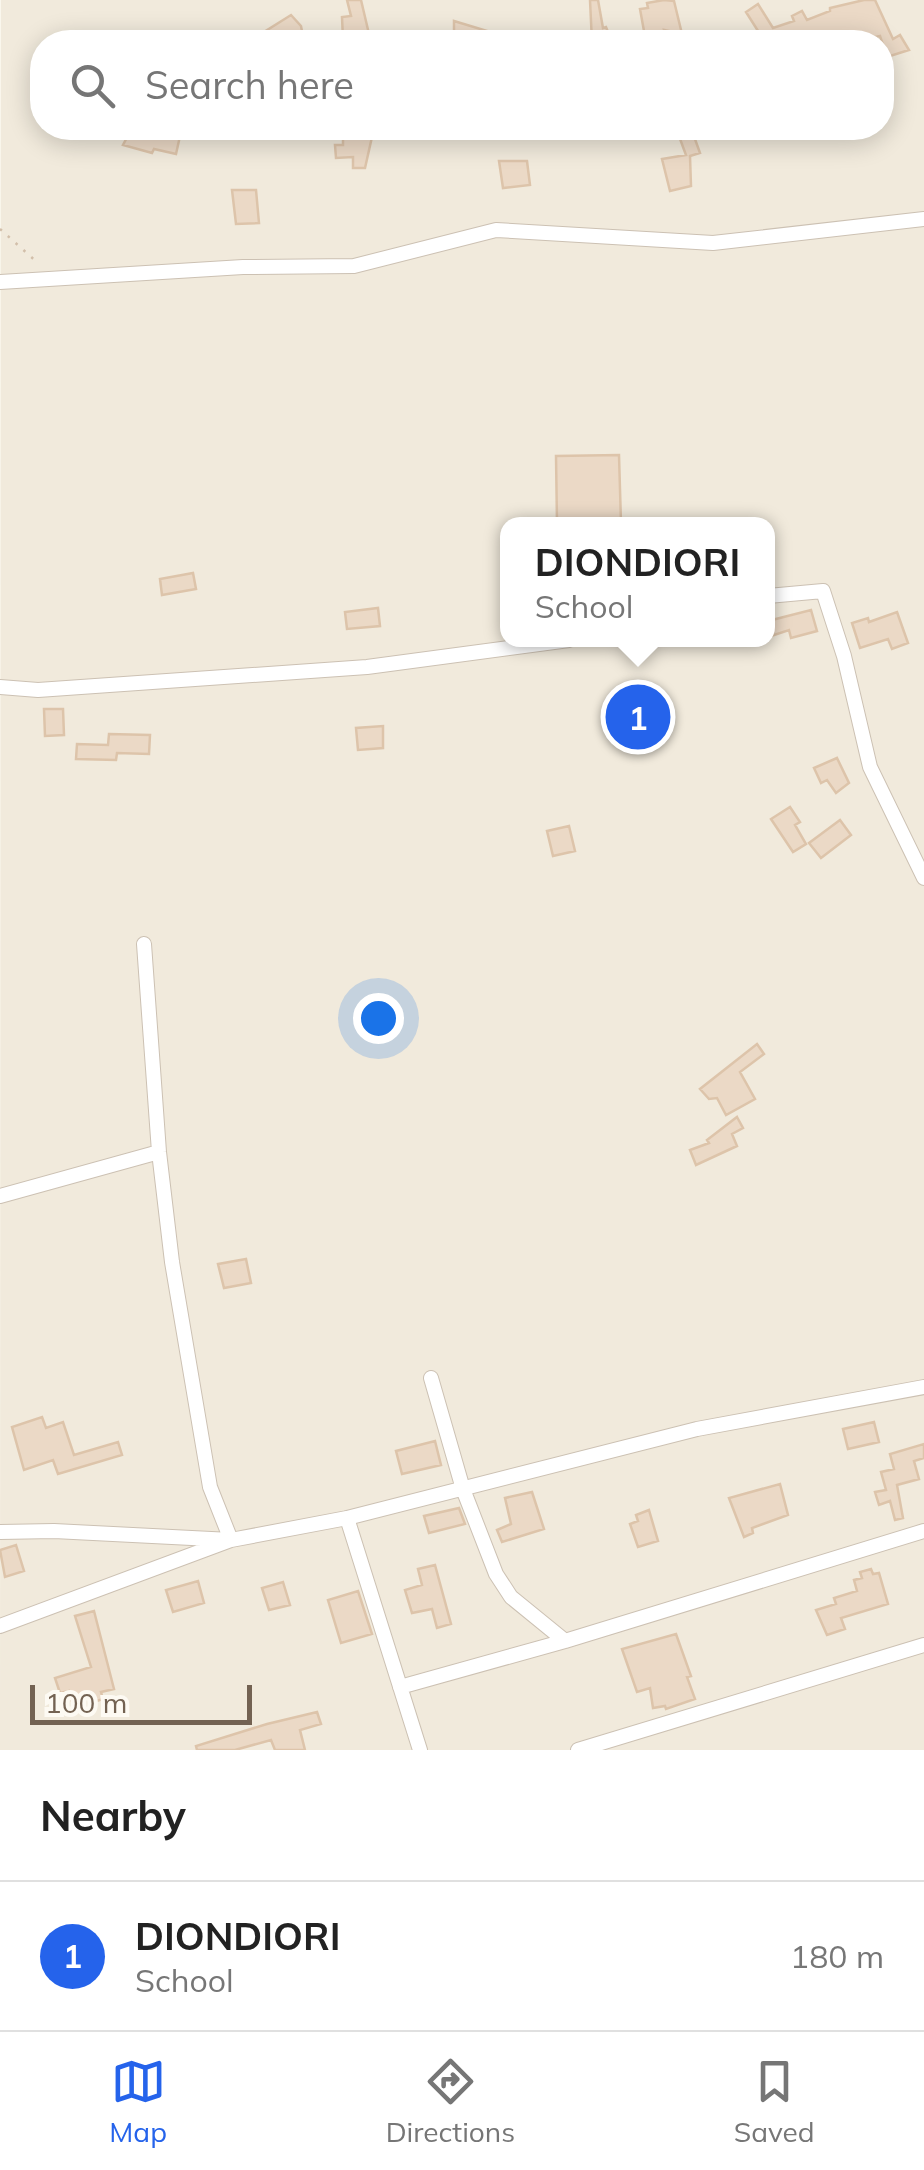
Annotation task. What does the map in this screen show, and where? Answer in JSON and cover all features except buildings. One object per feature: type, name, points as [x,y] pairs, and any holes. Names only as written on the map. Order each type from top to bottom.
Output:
[{"type":"street","points":[[0,282],[244,267],[354,266],[496,230],[713,243],[924,219]]},
{"type":"street","points":[[775,595],[822,590],[844,656],[870,768],[924,878]]},
{"type":"street","points":[[0,687],[38,690],[367,667],[517,647]]},
{"type":"street","points":[[144,944],[158,1152],[172,1262],[210,1487],[231,1540]]},
{"type":"street","points":[[0,1196],[158,1152]]},
{"type":"street","points":[[431,1378],[463,1489],[496,1574],[511,1597],[565,1642]]},
{"type":"street","points":[[0,1626],[231,1540],[347,1518],[697,1429],[924,1386]]},
{"type":"street","points":[[347,1518],[420,1750]]},
{"type":"street","points":[[400,1686],[565,1642],[924,1531]]},
{"type":"street","points":[[0,1532],[231,1540]]},
{"type":"street","points":[[578,1750],[924,1645]]},
{"type":"path","points":[[0,229],[38,264]]},
{"type":"shaded area","points":[[1,0],[924,0],[924,1750],[0,1750]]},
{"type":"place","name":"DIONDIORI","points":[[638,717]]}]
